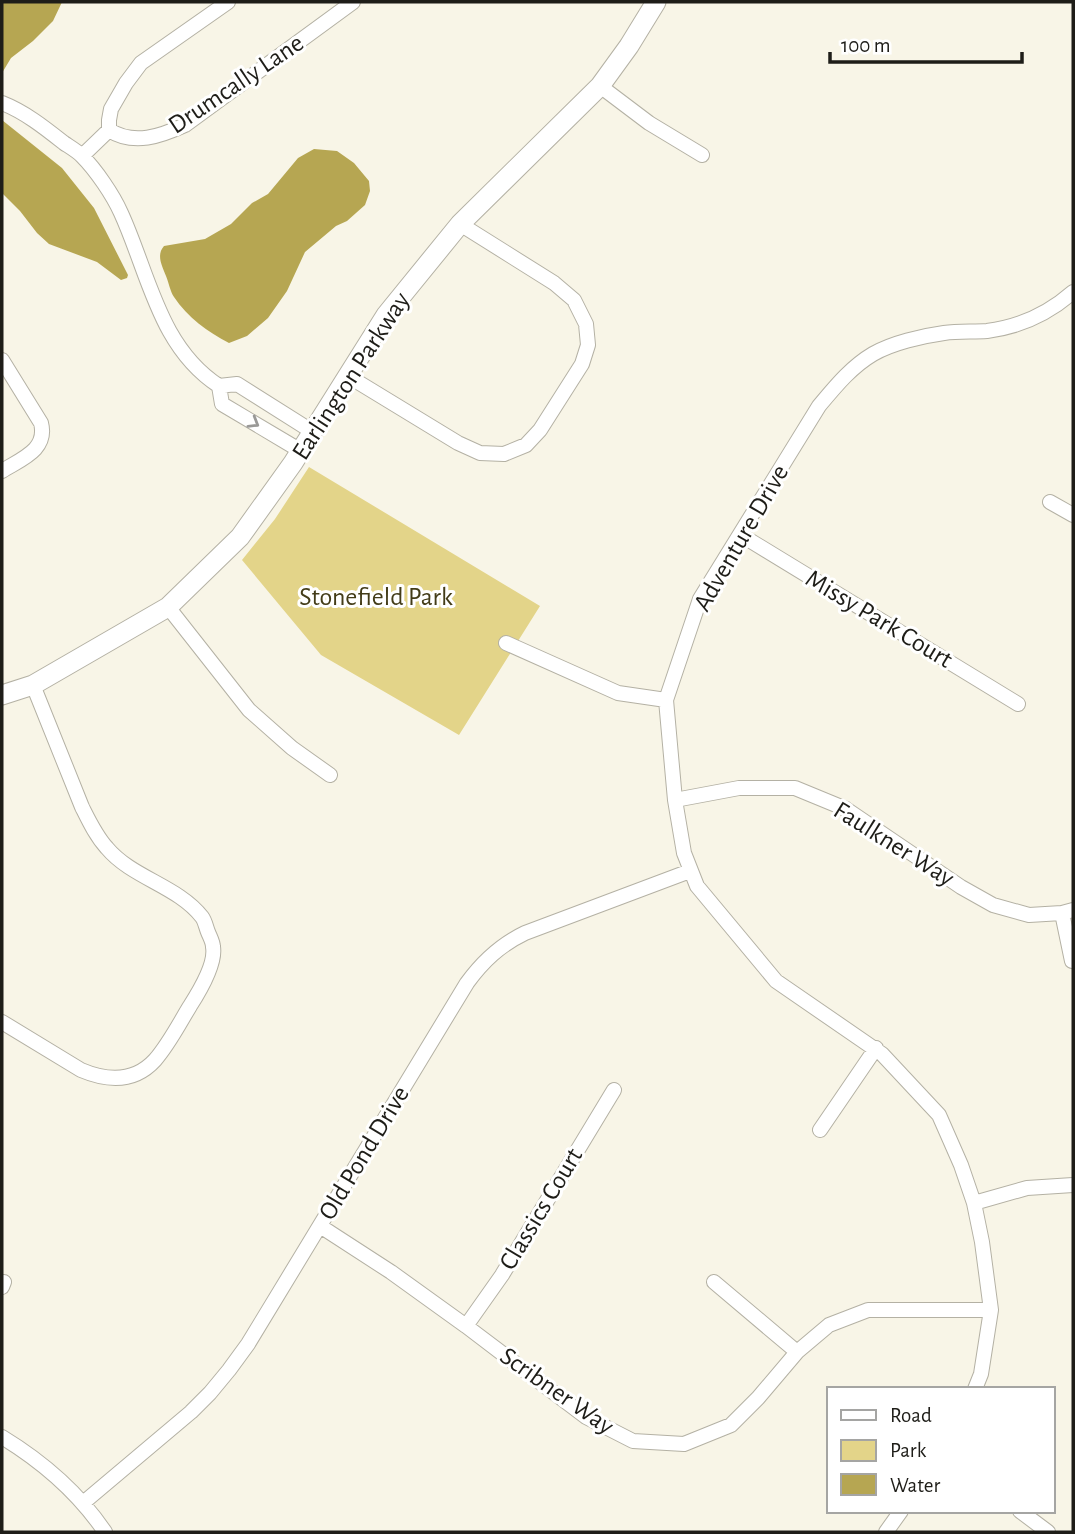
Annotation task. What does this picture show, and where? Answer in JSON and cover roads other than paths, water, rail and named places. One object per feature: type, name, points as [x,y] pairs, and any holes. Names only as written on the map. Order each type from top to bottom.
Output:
[{"type":"street","points":[[82,156],[109,130],[111,109],[141,63],[228,2]]},
{"type":"street","name":"Drumcally Lane","points":[[109,130],[119,136],[133,138],[161,135],[185,125],[353,2]]},
{"type":"street","name":"Earlington Parkway","points":[[2,695],[33,685],[168,607],[240,537],[301,452],[386,315],[460,224],[600,86],[656,2]]},
{"type":"street","points":[[600,86],[649,123],[702,156]]},
{"type":"street","points":[[2,103],[43,126],[82,156],[101,181],[121,213],[163,320],[185,356],[200,372],[219,386],[237,384],[313,432]]},
{"type":"street","points":[[348,376],[458,443],[480,453],[504,454],[526,445],[540,430],[582,364],[588,345],[586,324],[574,300],[554,283],[460,224]]},
{"type":"street","name":"Adventure Drive","points":[[976,1387],[981,1374],[991,1310],[982,1242],[974,1203],[939,1115],[876,1048],[776,981],[697,886],[684,853],[675,800],[666,700],[700,599],[819,406],[835,386],[853,368],[873,354],[896,344],[943,333],[988,331],[1016,325],[1046,312],[1073,292]]},
{"type":"street","points":[[2,360],[41,423],[44,433],[35,450],[2,471]]},
{"type":"street","points":[[219,386],[222,404],[301,452]]},
{"type":"street","points":[[1050,502],[1073,514]]},
{"type":"street","name":"Missy Park Court","points":[[741,535],[1018,704]]},
{"type":"street","points":[[168,607],[249,710],[292,748],[330,775]]},
{"type":"street","points":[[506,643],[618,693],[666,700]]},
{"type":"street","points":[[2,1022],[95,1076],[125,1078],[140,1073],[162,1052],[206,981],[214,949],[203,918],[182,899],[132,869],[107,849],[82,807],[33,685]]},
{"type":"street","name":"Faulkner Way","points":[[675,800],[739,788],[795,788],[846,809],[993,905],[1029,915],[1068,912],[1072,961]]},
{"type":"street","name":"Old Pond Drive","points":[[83,1503],[191,1412],[248,1344],[478,968],[508,941],[525,933],[690,871]]},
{"type":"street","points":[[820,1130],[876,1048]]},
{"type":"street","name":"Classics Court","points":[[466,1326],[502,1275],[614,1090]]},
{"type":"street","points":[[974,1203],[1027,1188],[1073,1185]]},
{"type":"street","name":"Scribner Way","points":[[320,1226],[391,1272],[466,1326],[586,1418],[633,1441],[684,1444],[732,1425],[797,1352],[829,1325],[868,1310],[991,1310]]},
{"type":"street","points":[[714,1282],[797,1352]]},
{"type":"street","points":[[2,1437],[30,1454],[59,1478],[105,1532]]},
{"type":"street","points":[[886,1532],[900,1513]]},
{"type":"street","points":[[1023,1513],[1048,1532]]},
{"type":"water","points":[[2,2],[62,2],[53,21],[11,58],[2,73]]},
{"type":"water","points":[[2,120],[62,168],[94,208],[128,275],[127,278],[121,280],[97,262],[49,244],[2,193]]},
{"type":"water","points":[[314,149],[337,151],[354,163],[369,181],[370,191],[365,205],[305,252],[287,291],[268,318],[247,336],[229,343],[198,323],[179,304],[171,292],[162,264],[162,249],[164,246],[205,239],[231,224],[252,203],[268,194],[298,158]]},
{"type":"park label","name":"Stonefield Park","points":[[376,597]]}]
